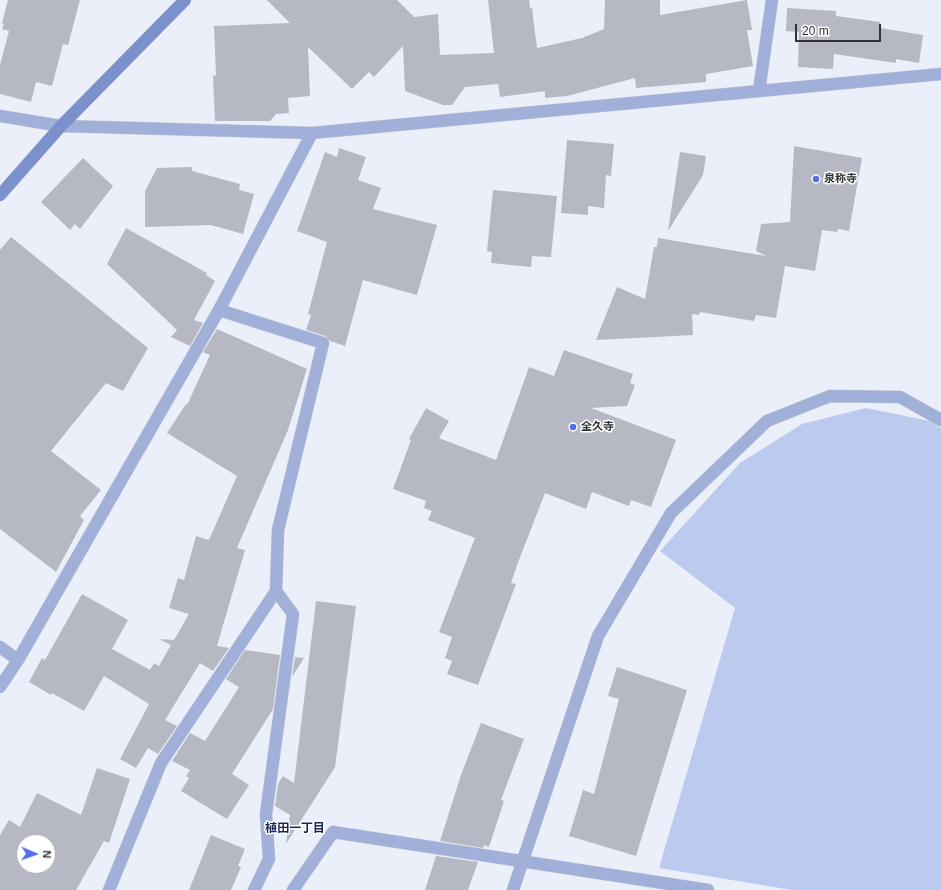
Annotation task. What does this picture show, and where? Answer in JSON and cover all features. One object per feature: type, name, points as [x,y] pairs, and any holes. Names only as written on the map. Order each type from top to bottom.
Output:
[{"type":"street","points":[[0,195],[61,126],[185,0]]},
{"type":"street","points":[[759,91],[772,0]]},
{"type":"street","points":[[0,116],[61,126],[312,133],[941,74]]},
{"type":"street","points":[[0,687],[18,660],[219,310],[312,133]]},
{"type":"street","points":[[109,890],[160,763],[276,591],[278,530],[323,343],[219,310]]},
{"type":"street","points":[[513,890],[598,636],[671,513],[767,421],[830,396],[900,396],[941,420]]},
{"type":"street","points":[[254,890],[269,859],[266,814],[293,614],[276,591]]},
{"type":"street","points":[[0,647],[18,660]]},
{"type":"street","points":[[293,890],[333,832],[708,890]]},
{"type":"shaded area","points":[[866,408],[930,421],[941,428],[941,890],[792,890],[659,868],[735,608],[660,551],[740,463],[802,424]]},
{"type":"building","points":[[8,0],[80,0],[68,45],[63,44],[52,86],[36,82],[31,102],[0,94],[0,65],[9,31],[2,29],[4,24],[2,23]]},
{"type":"building","points":[[267,0],[397,0],[414,17],[438,14],[440,55],[494,53],[488,0],[529,0],[530,8],[532,8],[537,48],[582,38],[604,29],[605,0],[660,0],[660,15],[747,0],[752,30],[747,30],[753,66],[706,74],[706,82],[636,88],[635,78],[567,96],[545,98],[545,91],[500,97],[498,84],[465,87],[452,105],[443,105],[405,91],[403,46],[374,77],[369,72],[352,89],[308,47],[310,96],[288,98],[289,113],[276,114],[270,121],[215,121],[213,76],[216,75],[214,26],[290,23]]},
{"type":"building","points":[[787,8],[836,11],[836,16],[880,22],[880,28],[923,35],[919,63],[896,59],[896,63],[834,54],[833,69],[798,67],[799,32],[786,31]]},
{"type":"building","points":[[567,140],[614,144],[611,176],[606,175],[604,208],[588,206],[588,215],[561,213]]},
{"type":"building","points":[[794,146],[862,158],[849,231],[838,229],[837,232],[822,230],[815,271],[785,266],[776,318],[756,315],[754,321],[700,312],[699,315],[692,314],[693,335],[596,340],[617,287],[645,299],[654,247],[657,247],[658,238],[766,256],[756,251],[761,224],[790,222]]},
{"type":"building","points":[[339,148],[366,157],[358,180],[381,188],[373,209],[437,225],[417,295],[363,280],[345,346],[330,341],[325,336],[306,330],[311,315],[308,314],[327,242],[297,231],[325,152],[337,157]]},
{"type":"building","points":[[680,152],[706,156],[703,175],[668,231]]},
{"type":"building","points":[[83,158],[113,186],[80,229],[75,224],[70,230],[41,202]]},
{"type":"building","points":[[192,167],[192,171],[240,184],[239,190],[254,194],[243,234],[211,225],[145,227],[145,191],[157,168]]},
{"type":"building","points":[[493,190],[557,196],[551,257],[532,256],[531,267],[491,263],[492,252],[487,251]]},
{"type":"building","points":[[126,228],[207,273],[206,275],[215,281],[194,320],[203,323],[190,346],[171,337],[177,330],[107,264]]},
{"type":"building","points":[[11,237],[148,348],[123,391],[106,383],[51,451],[101,490],[80,516],[84,520],[56,572],[0,529],[0,250]]},
{"type":"building","points":[[217,329],[307,369],[288,430],[237,548],[245,550],[217,646],[229,648],[213,671],[200,663],[165,720],[177,726],[158,754],[148,748],[136,768],[120,759],[149,704],[104,676],[84,711],[52,693],[51,695],[29,682],[42,658],[45,660],[82,594],[128,620],[112,649],[150,670],[154,663],[159,666],[171,645],[159,639],[174,640],[189,614],[169,608],[178,578],[184,580],[196,536],[209,540],[237,476],[167,433],[186,404],[187,405],[210,355],[203,352]]},
{"type":"building","points":[[564,350],[633,374],[630,383],[635,385],[627,406],[591,408],[676,440],[651,507],[631,500],[629,506],[592,492],[586,509],[545,493],[517,565],[511,583],[516,584],[478,685],[447,674],[452,661],[445,658],[452,637],[439,632],[475,538],[428,520],[432,511],[424,508],[426,501],[393,489],[411,440],[409,439],[426,408],[449,421],[439,438],[496,460],[529,367],[554,376]]},
{"type":"building","points":[[316,601],[356,606],[335,767],[286,844],[290,815],[275,806],[278,784],[283,776],[294,783]]},
{"type":"building","points":[[245,650],[280,655],[273,709],[232,774],[249,785],[227,819],[181,791],[189,778],[186,776],[190,770],[172,761],[190,733],[205,741],[239,687],[226,679]]},
{"type":"building","points":[[295,657],[304,658],[292,677]]},
{"type":"building","points":[[617,667],[687,690],[636,856],[569,836],[583,790],[594,794],[619,699],[608,696]]},
{"type":"building","points":[[481,723],[524,739],[501,800],[504,801],[489,847],[484,845],[483,848],[440,841],[461,775]]},
{"type":"building","points":[[97,768],[130,779],[109,843],[104,841],[76,890],[0,890],[0,835],[9,820],[20,827],[37,793],[81,815]]},
{"type":"building","points":[[211,835],[245,849],[238,866],[241,867],[231,890],[189,890]]},
{"type":"building","points":[[436,856],[478,862],[468,890],[425,890]]},
{"type":"place","name":"泉称寺","points":[[816,179]]},
{"type":"place","name":"全久寺","points":[[573,427]]},
{"type":"district","name":"植田一丁目","points":[[295,829]]}]
